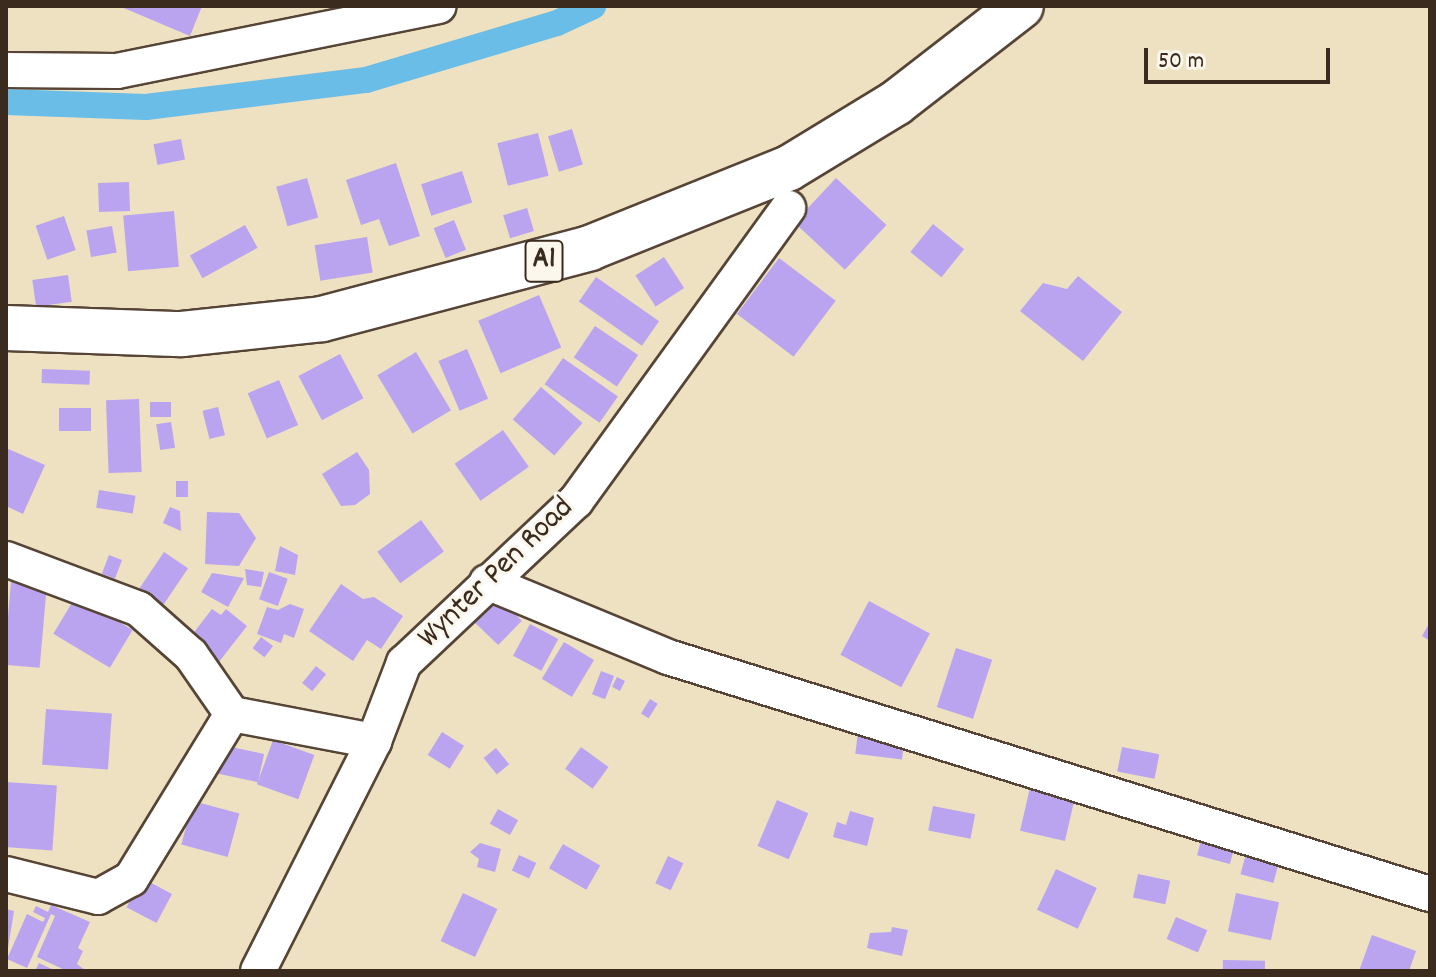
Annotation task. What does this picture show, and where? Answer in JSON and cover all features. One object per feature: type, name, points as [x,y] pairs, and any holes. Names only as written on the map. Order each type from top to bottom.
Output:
[{"type":"main road","name":"A1","points":[[6,328],[182,334],[322,319],[590,248],[789,168],[896,103],[1021,6]]},
{"type":"street","points":[[6,70],[117,71],[438,6]]},
{"type":"street","name":"Wynter Pen Road","points":[[258,971],[374,741],[404,663],[576,501],[788,208]]},
{"type":"street","points":[[6,559],[139,609],[191,655],[232,714],[374,741]]},
{"type":"street","points":[[487,582],[668,657],[1430,894]]},
{"type":"street","points":[[6,874],[98,897],[131,879],[232,714]]},
{"type":"building","points":[[119,6],[202,6],[190,36]]},
{"type":"building","points":[[572,129],[583,164],[559,172],[548,136]]},
{"type":"building","points":[[538,133],[549,176],[508,186],[497,143]]},
{"type":"building","points":[[181,139],[185,160],[158,165],[154,144]]},
{"type":"building","points":[[396,163],[420,236],[389,246],[379,219],[361,225],[346,180]]},
{"type":"building","points":[[462,171],[472,202],[431,216],[421,184]]},
{"type":"building","points":[[307,178],[318,217],[288,226],[276,187]]},
{"type":"building","points":[[836,178],[886,225],[845,270],[794,223]]},
{"type":"building","points":[[129,182],[130,211],[99,212],[98,183]]},
{"type":"building","points":[[527,208],[534,231],[510,238],[503,215]]},
{"type":"building","points":[[174,211],[179,267],[128,271],[123,215]]},
{"type":"building","points":[[64,216],[76,250],[47,260],[36,226]]},
{"type":"building","points":[[454,220],[466,250],[446,258],[434,228]]},
{"type":"building","points":[[933,224],[964,249],[941,277],[910,252]]},
{"type":"building","points":[[245,225],[258,248],[203,278],[190,256]]},
{"type":"building","points":[[112,226],[117,253],[91,257],[86,231]]},
{"type":"building","points":[[367,237],[373,273],[320,281],[315,245]]},
{"type":"building","points":[[664,257],[684,288],[656,307],[635,276]]},
{"type":"building","points":[[779,258],[836,301],[794,357],[737,314]]},
{"type":"building","points":[[68,275],[72,302],[36,307],[32,280]]},
{"type":"building","points":[[1078,276],[1122,312],[1083,361],[1020,311],[1043,283],[1067,289]]},
{"type":"building","points":[[596,277],[659,321],[642,346],[579,302]]},
{"type":"building","points":[[539,295],[561,347],[501,373],[478,321]]},
{"type":"building","points":[[595,326],[638,355],[617,387],[574,358]]},
{"type":"building","points":[[467,349],[488,399],[460,411],[438,361]]},
{"type":"building","points":[[416,352],[451,410],[412,433],[377,375]]},
{"type":"building","points":[[340,354],[363,398],[322,420],[299,376]]},
{"type":"building","points":[[563,358],[618,396],[600,423],[545,384]]},
{"type":"building","points":[[42,369],[90,371],[89,385],[42,383]]},
{"type":"building","points":[[279,380],[298,425],[267,438],[248,393]]},
{"type":"building","points":[[541,387],[583,423],[554,456],[513,419]]},
{"type":"building","points":[[139,399],[142,472],[109,473],[106,400]]},
{"type":"building","points":[[150,402],[171,402],[171,417],[150,417]]},
{"type":"building","points":[[218,407],[225,435],[209,439],[202,411]]},
{"type":"building","points":[[59,408],[91,408],[91,431],[59,431]]},
{"type":"building","points":[[171,422],[175,448],[160,450],[156,424]]},
{"type":"building","points":[[503,430],[529,467],[480,501],[455,464]]},
{"type":"building","points":[[6,448],[45,465],[23,514],[6,506]]},
{"type":"building","points":[[357,452],[369,470],[370,494],[355,505],[341,506],[322,474]]},
{"type":"building","points":[[176,481],[188,481],[188,497],[176,497]]},
{"type":"building","points":[[99,490],[136,496],[133,514],[96,508]]},
{"type":"building","points":[[170,507],[180,511],[181,531],[163,523]]},
{"type":"building","points":[[207,512],[239,513],[256,538],[239,566],[205,564]]},
{"type":"building","points":[[421,520],[444,552],[400,583],[377,552]]},
{"type":"building","points":[[280,546],[298,555],[295,575],[275,571]]},
{"type":"building","points":[[164,552],[188,568],[163,605],[139,588]]},
{"type":"building","points":[[109,555],[122,560],[115,579],[102,574]]},
{"type":"building","points":[[245,569],[264,572],[261,587],[247,585]]},
{"type":"building","points":[[269,572],[288,579],[278,606],[259,599]]},
{"type":"building","points":[[212,573],[244,578],[228,607],[201,592]]},
{"type":"building","points":[[11,582],[47,585],[40,668],[6,665]]},
{"type":"building","points":[[341,584],[363,599],[374,597],[403,616],[381,649],[367,640],[353,661],[309,631]]},
{"type":"building","points":[[488,588],[522,621],[498,645],[464,612]]},
{"type":"building","points":[[76,596],[133,630],[110,668],[53,634]]},
{"type":"building","points":[[869,601],[930,633],[901,687],[840,655]]},
{"type":"building","points":[[290,604],[304,609],[294,638],[284,634],[281,643],[257,634],[267,607],[278,610]]},
{"type":"building","points":[[212,609],[221,615],[226,609],[247,626],[215,667],[185,644]]},
{"type":"building","points":[[1430,622],[1430,641],[1422,636]]},
{"type":"building","points":[[530,624],[558,639],[541,671],[513,656]]},
{"type":"building","points":[[261,637],[273,646],[265,657],[253,648]]},
{"type":"building","points":[[564,642],[594,660],[572,697],[542,679]]},
{"type":"building","points":[[956,648],[992,660],[973,719],[937,707]]},
{"type":"building","points":[[316,666],[326,674],[312,691],[302,683]]},
{"type":"building","points":[[601,671],[614,676],[605,699],[592,694]]},
{"type":"building","points":[[617,677],[625,681],[620,691],[612,687]]},
{"type":"building","points":[[650,699],[658,704],[649,718],[641,713]]},
{"type":"building","points":[[46,709],[112,714],[108,769],[42,765]]},
{"type":"building","points":[[442,732],[464,746],[450,769],[428,755]]},
{"type":"building","points":[[858,732],[905,738],[902,760],[855,754]]},
{"type":"building","points":[[273,740],[314,755],[298,799],[257,784]]},
{"type":"building","points":[[222,745],[264,754],[258,782],[216,773]]},
{"type":"building","points":[[581,747],[609,767],[593,789],[565,769]]},
{"type":"building","points":[[1122,747],[1159,754],[1155,779],[1117,772]]},
{"type":"building","points":[[496,748],[509,764],[497,774],[484,758]]},
{"type":"building","points":[[1032,779],[1077,789],[1065,841],[1020,831]]},
{"type":"building","points":[[6,782],[57,786],[52,850],[6,847]]},
{"type":"building","points":[[777,800],[808,813],[789,859],[757,846]]},
{"type":"building","points":[[193,801],[239,813],[228,857],[181,844]]},
{"type":"building","points":[[933,806],[975,814],[970,839],[928,831]]},
{"type":"building","points":[[498,809],[518,820],[510,835],[490,824]]},
{"type":"building","points":[[850,811],[874,818],[867,846],[833,837],[837,822],[846,825]]},
{"type":"building","points":[[1203,833],[1236,842],[1230,864],[1197,855]]},
{"type":"building","points":[[480,843],[501,849],[495,872],[477,867],[479,859],[470,852]]},
{"type":"building","points":[[563,844],[600,865],[586,890],[549,868]]},
{"type":"building","points":[[1247,850],[1280,859],[1273,883],[1241,874]]},
{"type":"building","points":[[519,855],[536,863],[529,878],[512,870]]},
{"type":"building","points":[[668,856],[683,863],[671,890],[655,883]]},
{"type":"building","points":[[1056,869],[1097,888],[1078,929],[1037,910]]},
{"type":"building","points":[[1138,874],[1170,881],[1165,904],[1133,897]]},
{"type":"building","points":[[142,878],[172,894],[157,923],[127,907]]},
{"type":"building","points":[[463,893],[497,909],[475,957],[441,941]]},
{"type":"building","points":[[1236,893],[1279,902],[1271,940],[1228,931]]},
{"type":"building","points":[[51,905],[90,922],[78,948],[83,951],[77,964],[86,971],[67,971],[37,957],[55,916],[51,914],[27,968],[7,959],[27,914],[43,922],[45,918],[33,912],[36,906],[48,912]]},
{"type":"building","points":[[6,909],[14,911],[8,948],[6,948]]},
{"type":"building","points":[[1176,917],[1207,930],[1198,952],[1167,939]]},
{"type":"building","points":[[892,927],[908,930],[902,956],[867,948],[870,933],[891,932]]},
{"type":"building","points":[[1372,935],[1416,951],[1409,971],[1359,971]]},
{"type":"building","points":[[1223,960],[1265,961],[1265,971],[1223,971]]},
{"type":"building","points":[[39,963],[56,971],[35,971]]},
{"type":"waterway","points":[[6,102],[146,107],[366,80],[557,23],[593,6]]}]
